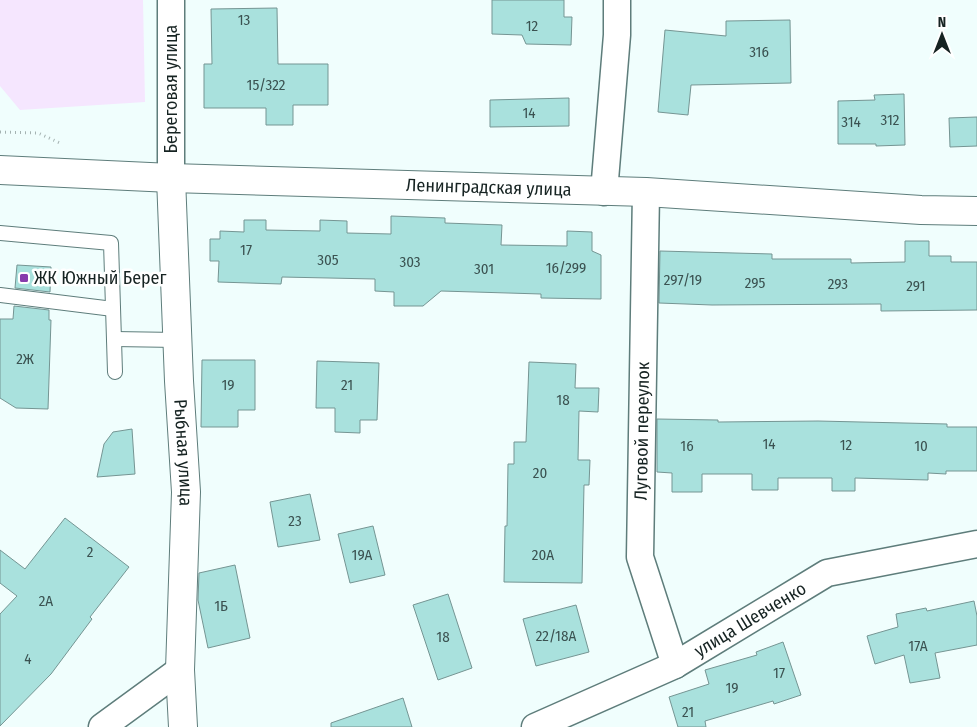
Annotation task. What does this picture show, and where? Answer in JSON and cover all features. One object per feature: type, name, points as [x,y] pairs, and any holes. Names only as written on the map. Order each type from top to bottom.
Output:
[{"type":"street","name":"Береговая улица","points":[[171,0],[171,178]]},
{"type":"street","points":[[604,192],[617,35],[617,0]]},
{"type":"street","name":"Ленинградская улица","points":[[0,170],[171,178],[646,192],[921,210],[977,211]]},
{"type":"street","name":"Рыбная улица","points":[[171,178],[177,340],[186,492],[180,670],[183,727]]},
{"type":"street","name":"Луговой переулок","points":[[646,192],[640,558],[675,665]]},
{"type":"street","name":"улица Шевченко","points":[[534,727],[675,665],[828,573],[977,544]]},
{"type":"street","points":[[102,727],[180,670]]},
{"type":"lane","points":[[0,233],[112,243],[116,372]]},
{"type":"lane","points":[[0,295],[114,309]]},
{"type":"lane","points":[[114,339],[177,340]]},
{"type":"shaded area","points":[[0,0],[143,0],[145,102],[20,110],[0,86]]},
{"type":"building","points":[[492,0],[564,0],[564,17],[572,17],[571,45],[526,44],[522,35],[492,34]]},
{"type":"building","points":[[277,8],[278,64],[328,64],[328,105],[293,105],[293,125],[266,125],[266,108],[204,108],[204,64],[212,64],[211,9]]},
{"type":"building","points":[[790,20],[791,83],[691,85],[688,115],[658,112],[665,30],[726,36],[726,21]]},
{"type":"building","points":[[904,94],[905,145],[838,144],[838,101],[875,100],[874,95]]},
{"type":"building","points":[[569,98],[569,126],[490,127],[490,100]]},
{"type":"building","points":[[977,117],[977,146],[950,147],[949,118]]},
{"type":"building","points":[[391,216],[445,218],[445,223],[502,225],[501,245],[567,246],[567,231],[592,232],[592,251],[601,255],[601,299],[541,298],[541,294],[441,291],[423,306],[394,306],[394,292],[375,291],[375,279],[282,277],[281,284],[218,282],[219,261],[210,261],[210,239],[220,239],[220,231],[244,232],[244,220],[266,220],[266,230],[320,231],[320,220],[347,221],[347,233],[391,234]]},
{"type":"building","points":[[905,241],[929,241],[929,256],[951,256],[951,262],[977,262],[977,310],[881,311],[881,304],[712,305],[659,303],[660,251],[772,254],[772,259],[851,259],[851,263],[905,262]]},
{"type":"building","points":[[17,265],[51,267],[50,292],[15,288]]},
{"type":"building","points":[[14,306],[49,310],[49,320],[51,320],[48,409],[16,408],[0,398],[0,319],[13,319]]},
{"type":"building","points":[[202,360],[255,360],[255,410],[238,410],[238,427],[201,427]]},
{"type":"building","points":[[317,361],[379,363],[377,420],[360,420],[360,433],[335,432],[335,408],[316,408]]},
{"type":"building","points":[[529,362],[576,364],[575,388],[599,388],[598,412],[579,411],[578,460],[590,460],[589,485],[584,485],[582,583],[504,582],[508,464],[514,464],[514,442],[526,442]]},
{"type":"building","points":[[657,419],[718,420],[718,422],[818,421],[947,424],[947,427],[977,427],[977,471],[946,471],[946,474],[928,473],[928,480],[855,478],[855,491],[832,491],[832,478],[778,478],[778,490],[752,490],[752,474],[702,474],[702,492],[672,492],[672,473],[657,472]]},
{"type":"building","points":[[132,429],[135,474],[97,477],[104,444],[113,432]]},
{"type":"building","points":[[310,494],[320,540],[278,547],[270,502]]},
{"type":"building","points":[[65,518],[129,567],[90,617],[92,619],[51,674],[0,726],[0,614],[17,596],[0,583],[0,550],[25,569]]},
{"type":"building","points":[[373,526],[385,575],[350,583],[338,534]]},
{"type":"building","points":[[235,565],[250,638],[208,648],[198,600],[199,573]]},
{"type":"building","points":[[448,594],[472,668],[438,680],[413,605]]},
{"type":"building","points":[[974,601],[977,616],[977,645],[935,653],[940,678],[910,683],[904,655],[875,664],[867,636],[898,627],[896,614],[926,608],[927,611]]},
{"type":"building","points":[[576,605],[589,652],[536,666],[523,619]]},
{"type":"building","points":[[783,642],[801,695],[774,704],[773,701],[705,721],[706,727],[678,727],[669,697],[709,684],[705,670],[757,655],[756,652]]},
{"type":"building","points":[[403,698],[412,727],[331,727],[331,723]]},
{"type":"place","name":"ЖК Южный Берег","points":[[24,278]]}]
